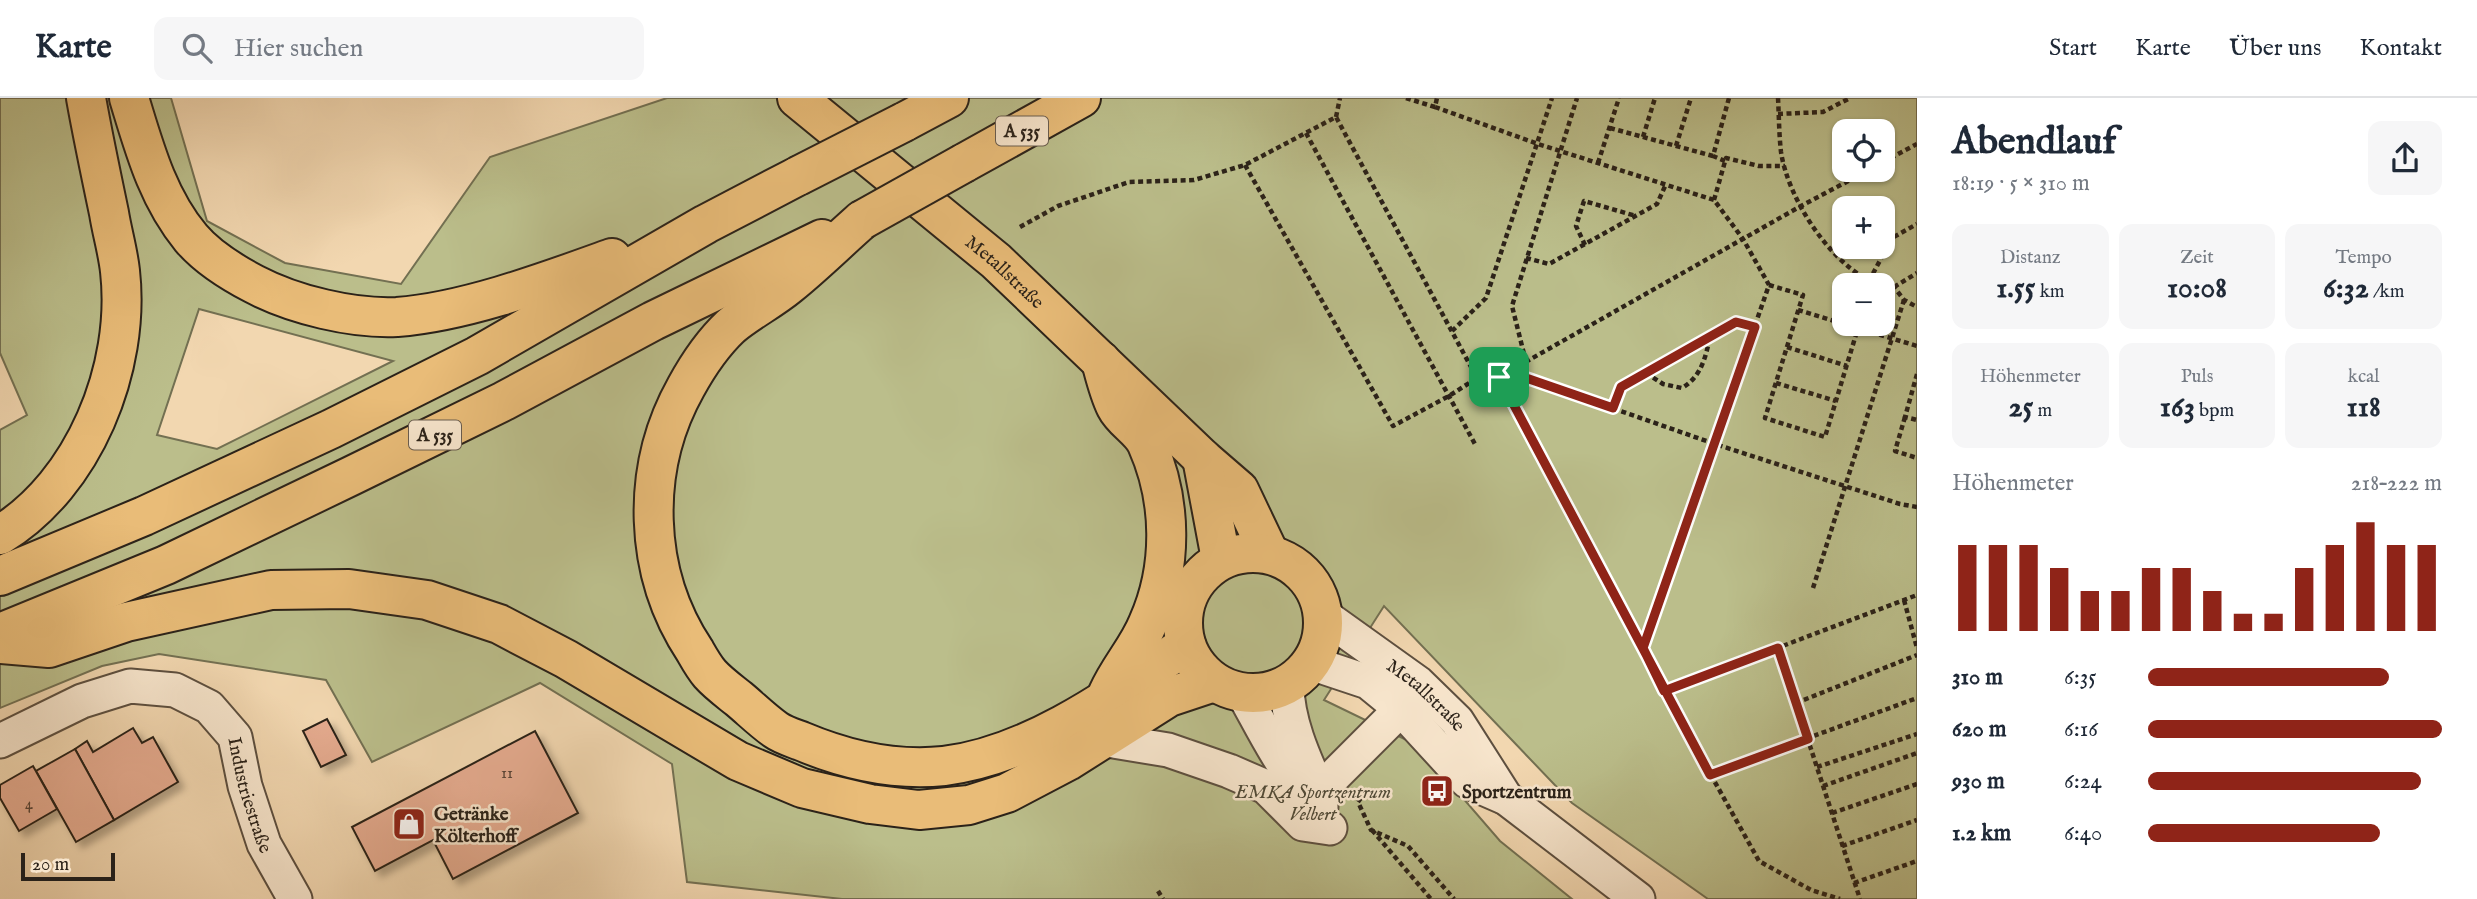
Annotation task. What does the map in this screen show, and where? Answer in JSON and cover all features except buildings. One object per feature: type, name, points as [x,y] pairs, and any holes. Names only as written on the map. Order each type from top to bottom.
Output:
[{"type":"main road","points":[[0,536],[52,492],[76,460],[99,413],[115,361],[120,316],[120,272],[86,98]]},
{"type":"main road","name":"Metallstraße","points":[[797,98],[996,261],[1239,490],[1269,554]]},
{"type":"main road","name":"A 535","points":[[0,576],[144,516],[331,429],[477,356],[706,224],[949,98]]},
{"type":"main road","name":"A 535","points":[[0,633],[166,565],[351,477],[504,401],[653,321],[862,220],[1081,98]]},
{"type":"main road","points":[[132,103],[146,157],[163,196],[191,238],[229,271],[277,296],[336,312],[397,317],[452,307],[523,289],[706,224]]},
{"type":"main road","points":[[862,220],[789,285],[732,326],[706,354],[667,424],[658,462],[653,502],[655,545],[664,591],[684,635],[709,674],[778,731],[860,762],[944,766],[988,757],[1032,739],[1105,700],[1186,645]]},
{"type":"main road","points":[[1101,361],[1116,408],[1146,441],[1160,482],[1165,506],[1166,536],[1158,596],[1148,623],[1105,700]]},
{"type":"main road","points":[[1202,458],[1221,559]]},
{"type":"main road","points":[[0,644],[48,648],[125,622],[271,590],[349,589],[427,600],[499,624],[566,659],[738,761],[802,788],[870,804],[919,810],[969,806],[1007,793],[1068,761],[1169,697],[1228,687],[1273,691],[1299,674],[1319,649],[1323,615],[1320,598],[1312,583],[1300,569],[1285,559],[1253,552],[1221,559],[1205,571],[1192,587],[1182,626],[1186,645],[1197,666],[1228,687]]},
{"type":"street","name":"Metallstraße","points":[[1323,615],[1418,683],[1457,721],[1506,797]]},
{"type":"street","name":"Metallstraße","points":[[1299,674],[1368,682],[1401,709],[1467,780],[1506,797],[1639,899]]},
{"type":"street","points":[[1228,687],[1311,799],[1321,807],[1319,791],[1303,754],[1287,699],[1299,674]]},
{"type":"street","name":"Industriestraße","points":[[0,740],[82,701],[130,687],[175,690],[209,707],[234,737],[245,786],[264,844],[295,899]]},
{"type":"street","points":[[1319,791],[1401,709]]},
{"type":"street","points":[[1101,739],[1168,750],[1229,771],[1266,787],[1303,824],[1330,828]]},
{"type":"path","points":[[1340,98],[1336,117],[1477,378]]},
{"type":"path","points":[[1406,98],[1538,144],[1714,200],[1743,239],[1769,285],[1803,295],[1765,418],[1825,437],[1856,336]]},
{"type":"path","points":[[1434,107],[1437,98]]},
{"type":"path","points":[[1452,331],[1486,298],[1552,98]]},
{"type":"path","points":[[1526,362],[1512,306],[1577,98]]},
{"type":"path","points":[[1598,163],[1619,98]]},
{"type":"path","points":[[1643,137],[1655,98]]},
{"type":"path","points":[[1676,146],[1691,98]]},
{"type":"path","points":[[1713,156],[1728,98]]},
{"type":"path","points":[[1778,98],[1782,154],[1801,206],[1823,240],[1860,273]]},
{"type":"path","points":[[1779,114],[1823,112],[1850,98]]},
{"type":"path","points":[[1020,227],[1058,206],[1129,182],[1194,180],[1245,165],[1336,117]]},
{"type":"path","points":[[1610,128],[1725,161]]},
{"type":"path","points":[[1306,133],[1476,446]]},
{"type":"path","points":[[1895,156],[1917,144]]},
{"type":"path","points":[[1714,200],[1726,158],[1759,166],[1785,166]]},
{"type":"path","points":[[1245,165],[1393,426],[1477,378],[1499,377],[1509,372],[1846,182]]},
{"type":"path","points":[[1526,258],[1549,264],[1657,204],[1666,184]]},
{"type":"path","points":[[1584,245],[1576,226],[1584,201],[1637,216]]},
{"type":"path","points":[[1873,273],[1892,238],[1917,224]]},
{"type":"path","points":[[1895,286],[1917,273]]},
{"type":"path","points":[[1643,648],[1769,285]]},
{"type":"path","points":[[1895,288],[1904,300],[1917,307]]},
{"type":"path","points":[[1813,588],[1904,300]]},
{"type":"path","points":[[1798,310],[1832,320]]},
{"type":"path","points":[[1613,408],[1621,387],[1710,336],[1736,322],[1755,327]]},
{"type":"path","points":[[1646,373],[1663,384],[1682,388],[1693,382],[1706,356],[1710,336]]},
{"type":"path","points":[[1883,336],[1917,346]]},
{"type":"path","points":[[1787,347],[1847,366]]},
{"type":"path","points":[[1509,372],[1715,444],[1900,504],[1917,507]]},
{"type":"path","points":[[1917,374],[1895,451],[1917,458]]},
{"type":"path","points":[[1499,377],[1664,691],[1759,861],[1811,890],[1840,899]]},
{"type":"path","points":[[1776,383],[1836,401]]},
{"type":"path","points":[[1905,417],[1917,421]]},
{"type":"path","points":[[1664,691],[1917,595]]},
{"type":"path","points":[[1904,600],[1917,648]]},
{"type":"path","points":[[1778,648],[1860,899]]},
{"type":"path","points":[[1796,703],[1917,655]]},
{"type":"path","points":[[1710,775],[1917,698]]},
{"type":"path","points":[[1817,767],[1917,734]]},
{"type":"path","points":[[1823,786],[1917,753]]},
{"type":"path","points":[[1832,813],[1917,784]]},
{"type":"path","points":[[1366,792],[1358,802],[1371,830],[1431,899]]},
{"type":"path","points":[[1842,846],[1917,820]]},
{"type":"path","points":[[1371,830],[1408,846],[1454,899]]},
{"type":"path","points":[[1854,883],[1917,861]]},
{"type":"path","points":[[1158,891],[1163,899]]},
{"type":"green space","name":"EMKA Sportzentrum Velbert","points":[[0,98],[171,98],[207,221],[285,263],[401,284],[490,157],[667,98],[1917,98],[1917,899],[1708,899],[1572,803],[1384,606],[1324,700],[1417,745],[1500,841],[1572,899],[842,899],[687,882],[672,764],[540,683],[372,762],[326,680],[159,654],[102,666],[0,708],[0,430],[27,415],[0,353]],"holes":[[[199,309],[393,361],[217,449],[157,435]]]},
{"type":"place","name":"Sportzentrum","points":[[1437,791]]},
{"type":"place","name":"Getränke Költerhoff","points":[[409,824]]},
{"type":"route","points":[[1499,377],[1509,372],[1613,408],[1621,387],[1710,336],[1736,322],[1755,327],[1643,648],[1664,691],[1778,648],[1808,739],[1710,775],[1664,691],[1499,377]]}]
